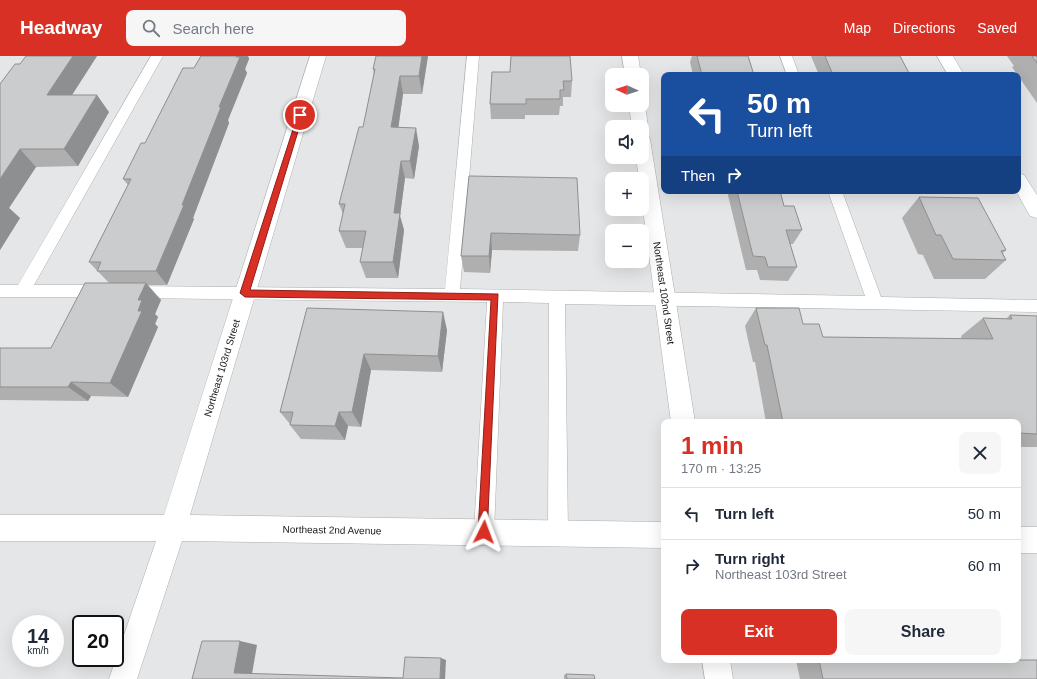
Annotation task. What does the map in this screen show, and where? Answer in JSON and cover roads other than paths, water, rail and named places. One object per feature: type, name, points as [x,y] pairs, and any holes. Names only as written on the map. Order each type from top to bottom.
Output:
[{"type":"main road","name":"Northeast 103rd Street","points":[[123,679],[173,528],[318,56]]},
{"type":"main road","points":[[630,56],[632,68]]},
{"type":"main road","points":[[945,56],[954,72]]},
{"type":"main road","name":"Northeast 102nd Street","points":[[646,164],[683,419]]},
{"type":"main road","points":[[1021,184],[1037,211]]},
{"type":"main road","name":"Northeast 2nd Avenue","points":[[0,528],[173,528],[661,535]]},
{"type":"main road","points":[[1021,540],[1037,540]]},
{"type":"main road","points":[[716,663],[719,679]]},
{"type":"lane","points":[[22,291],[157,56]]},
{"type":"lane","points":[[452,296],[473,56]]},
{"type":"lane","points":[[786,56],[792,72]]},
{"type":"lane","points":[[836,194],[875,303]]},
{"type":"lane","points":[[0,291],[557,296],[665,300],[1037,306]]},
{"type":"lane","points":[[484,532],[495,296]]},
{"type":"lane","points":[[557,296],[558,534]]}]
